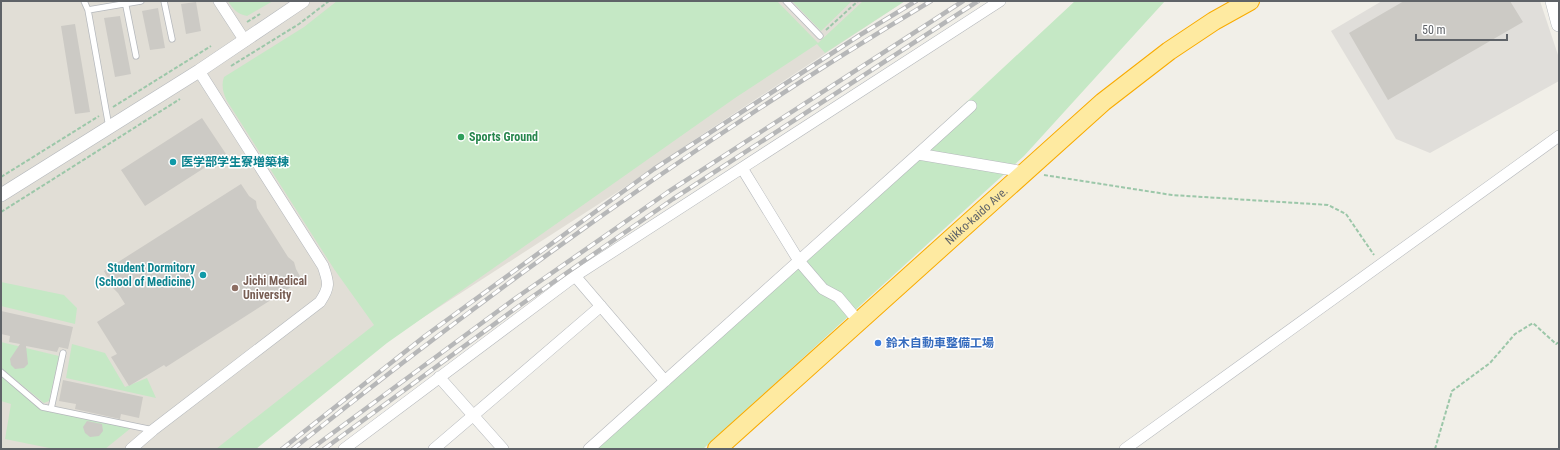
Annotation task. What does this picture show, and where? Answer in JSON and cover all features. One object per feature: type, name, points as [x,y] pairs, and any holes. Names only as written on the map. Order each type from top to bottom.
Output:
[{"type":"highway","name":"Nikko-kaido Ave.","points":[[717,449],[1103,102],[1169,51],[1214,21],[1250,1]]},
{"type":"main road","points":[[1553,1],[1559,24]]},
{"type":"street","points":[[219,1],[245,41]]},
{"type":"street","points":[[1,196],[199,71],[303,1]]},
{"type":"street","points":[[344,449],[574,276],[1000,1]]},
{"type":"street","points":[[131,449],[153,430],[320,302],[328,291],[328,279],[323,266],[199,71]]},
{"type":"street","points":[[589,449],[971,106]]},
{"type":"street","points":[[1125,449],[1559,136]]},
{"type":"street","points":[[918,154],[1025,172]]},
{"type":"street","points":[[742,168],[799,261],[823,289],[838,297],[859,322]]},
{"type":"street","points":[[574,276],[665,381]]},
{"type":"street","points":[[434,449],[601,306]]},
{"type":"street","points":[[440,377],[503,449]]},
{"type":"lane","points":[[84,1],[88,10],[109,127]]},
{"type":"lane","points":[[88,10],[125,2],[141,1]]},
{"type":"lane","points":[[164,1],[172,40]]},
{"type":"lane","points":[[786,1],[820,36]]},
{"type":"lane","points":[[125,2],[136,56]]},
{"type":"lane","points":[[51,409],[63,353]]},
{"type":"lane","points":[[1,372],[42,407],[153,430]]},
{"type":"path","points":[[231,66],[299,24],[328,1]]},
{"type":"path","points":[[820,36],[858,1]]},
{"type":"path","points":[[245,24],[264,11]]},
{"type":"path","points":[[107,111],[212,46]]},
{"type":"path","points":[[1,212],[180,99]]},
{"type":"path","points":[[1,177],[101,115]]},
{"type":"path","points":[[1025,172],[1172,195],[1328,205],[1346,214],[1381,264]]},
{"type":"path","points":[[1435,449],[1452,391],[1490,363],[1515,334],[1533,323],[1556,344],[1559,342]]},
{"type":"shaded area","name":"Jichi Medical University","points":[[1,1],[905,1],[622,189],[317,386],[248,449],[1,449]]},
{"type":"shaded area","points":[[1382,1],[1540,1],[1559,58],[1559,81],[1430,153],[1396,139],[1331,31]]},
{"type":"green space","points":[[228,1],[273,1],[247,16],[236,11]]},
{"type":"green space","name":"Sports Ground","points":[[337,1],[777,1],[818,43],[863,1],[905,1],[825,53],[817,44],[735,98],[387,343],[256,449],[216,449],[374,325],[334,269],[227,101],[223,89],[224,77],[304,27]]},
{"type":"green space","points":[[792,1],[852,1],[821,31]]},
{"type":"green space","points":[[1075,1],[1165,1],[1024,156],[703,449],[594,449]]},
{"type":"green space","points":[[1,282],[64,295],[77,308],[75,324],[1,306]]},
{"type":"green space","points":[[1,342],[59,356],[49,401],[44,403],[1,368]]},
{"type":"green space","points":[[72,344],[105,353],[125,387],[147,378],[156,398],[66,378]]},
{"type":"green space","points":[[1,376],[41,410],[131,428],[105,449],[54,449],[5,439],[11,404],[1,401]]},
{"type":"building","points":[[1404,1],[1510,1],[1523,22],[1388,100],[1349,33]]},
{"type":"building","points":[[196,2],[201,31],[186,34],[181,4]]},
{"type":"building","points":[[158,8],[165,48],[150,50],[142,11]]},
{"type":"building","points":[[120,16],[131,74],[115,77],[104,18]]},
{"type":"building","points":[[75,24],[90,112],[75,114],[61,26]]},
{"type":"building","name":"医学部学生寮増築棟","points":[[202,118],[226,154],[145,206],[121,170]]},
{"type":"building","name":"Student Dormitory (School of Medicine)","points":[[241,184],[249,196],[256,201],[257,208],[288,257],[294,262],[302,280],[166,367],[164,365],[129,386],[111,357],[117,354],[97,322],[125,304],[113,288],[104,271]]},
{"type":"building","points":[[1,311],[73,327],[68,349],[59,347],[57,352],[26,346],[28,364],[24,368],[15,369],[11,365],[10,359],[20,344],[9,342],[10,336],[1,334]]},
{"type":"building","points":[[63,380],[143,397],[139,418],[121,414],[120,419],[75,409],[76,404],[59,401]]},
{"type":"building","points":[[87,421],[102,424],[103,431],[99,436],[90,437],[85,433],[83,427]]},
{"type":"railway","points":[[282,449],[425,336],[654,169],[860,35],[916,1]]},
{"type":"railway","points":[[293,449],[447,329],[604,214],[766,104],[931,1]]},
{"type":"railway","points":[[311,449],[513,300],[668,192],[963,1]]},
{"type":"railway","points":[[324,449],[519,306],[673,199],[978,1]]},
{"type":"place","name":"Sports Ground","points":[[461,137]]},
{"type":"place","name":"医学部学生寮増築棟","points":[[173,162]]},
{"type":"place","name":"Student Dormitory (School of Medicine)","points":[[203,275]]},
{"type":"place","name":"Jichi Medical University","points":[[235,288]]},
{"type":"place","name":"鈴木自動車整備工場","points":[[878,343]]}]
